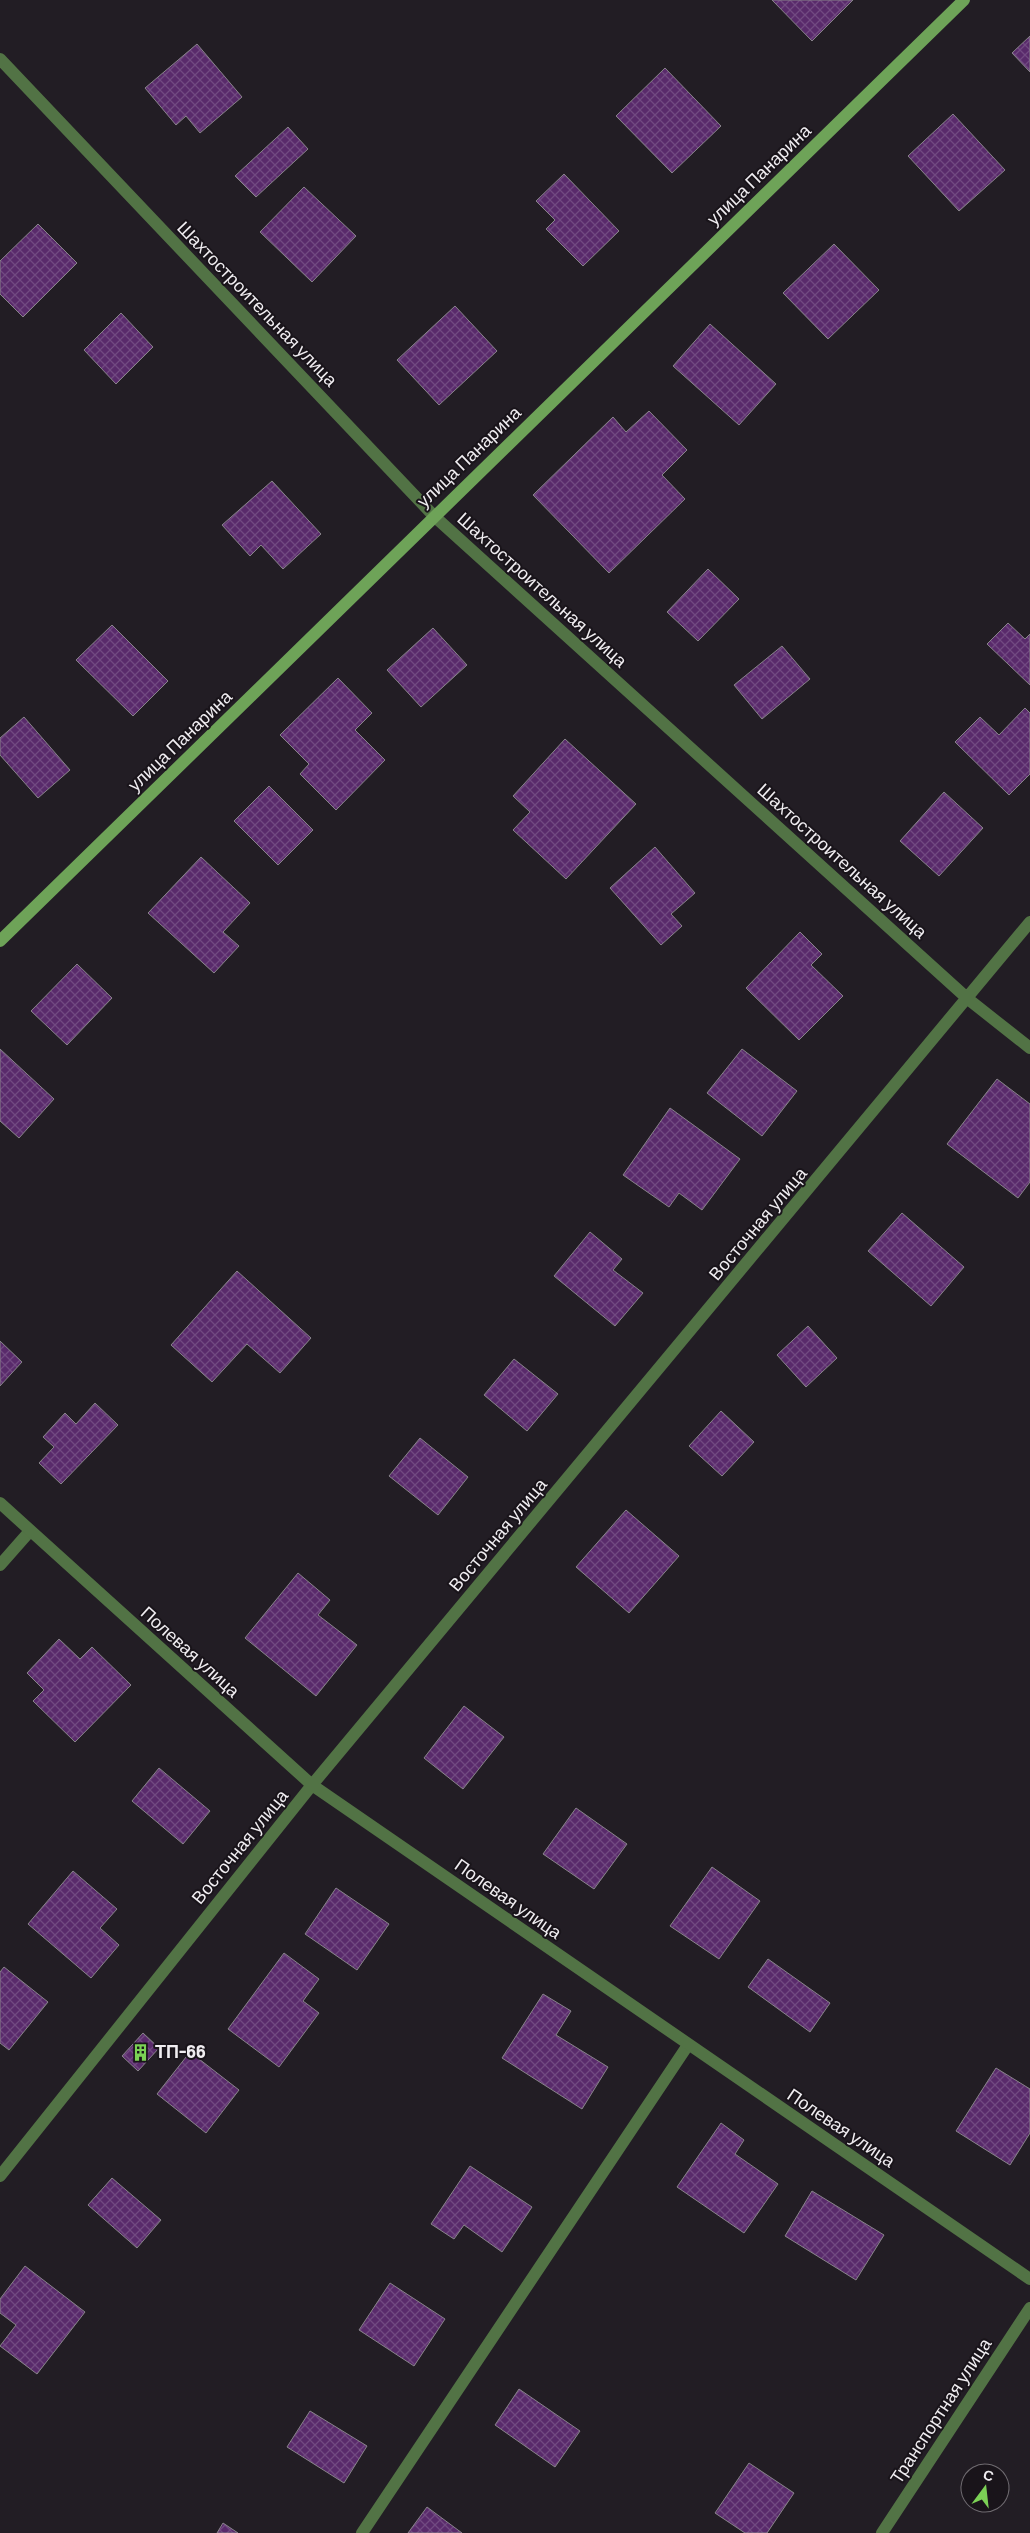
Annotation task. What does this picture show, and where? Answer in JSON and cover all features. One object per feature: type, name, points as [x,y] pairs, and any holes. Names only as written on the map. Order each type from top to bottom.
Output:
[{"type":"street","name":"улица Панарина","points":[[0,941],[964,0]]},
{"type":"street","name":"Шахтостроительная улица","points":[[0,59],[434,516],[968,999],[1030,1048]]},
{"type":"street","name":"Восточная улица","points":[[0,2176],[312,1785],[968,999],[1030,922]]},
{"type":"street","name":"Полевая улица","points":[[0,1503],[312,1785],[1030,2280]]},
{"type":"street","points":[[0,1565],[30,1531]]},
{"type":"street","points":[[362,2533],[688,2045]]},
{"type":"street","name":"Транспортная улица","points":[[882,2533],[1030,2308]]},
{"type":"building","points":[[772,0],[853,0],[812,41]]},
{"type":"building","points":[[1030,36],[1030,72],[1012,53]]},
{"type":"building","points":[[197,44],[242,97],[200,133],[186,116],[176,125],[145,88]]},
{"type":"building","points":[[665,68],[721,126],[672,173],[616,116]]},
{"type":"building","points":[[953,114],[1005,170],[959,211],[908,156]]},
{"type":"building","points":[[288,127],[308,149],[256,197],[235,176]]},
{"type":"building","points":[[564,174],[619,231],[583,266],[546,229],[555,220],[536,201]]},
{"type":"building","points":[[304,187],[356,236],[312,282],[260,232]]},
{"type":"building","points":[[38,224],[77,263],[23,317],[0,294],[0,261]]},
{"type":"building","points":[[834,244],[879,290],[828,339],[783,293]]},
{"type":"building","points":[[455,306],[497,351],[439,405],[397,360]]},
{"type":"building","points":[[121,313],[153,347],[116,384],[84,350]]},
{"type":"building","points":[[710,324],[776,384],[739,425],[673,366]]},
{"type":"building","points":[[649,411],[687,450],[662,475],[685,499],[609,573],[533,495],[613,417],[626,432]]},
{"type":"building","points":[[272,481],[321,534],[283,569],[261,545],[250,556],[222,525]]},
{"type":"building","points":[[708,569],[739,599],[698,641],[667,612]]},
{"type":"building","points":[[1008,623],[1025,639],[1030,634],[1030,685],[987,644]]},
{"type":"building","points":[[112,625],[168,681],[133,716],[76,660]]},
{"type":"building","points":[[433,628],[467,665],[421,707],[387,670]]},
{"type":"building","points":[[782,646],[810,679],[762,719],[734,685]]},
{"type":"building","points":[[338,678],[372,713],[355,730],[385,760],[336,810],[300,774],[309,764],[280,735]]},
{"type":"building","points":[[1025,708],[1030,713],[1030,774],[1009,795],[955,742],[980,717],[999,735]]},
{"type":"building","points":[[24,717],[70,770],[38,798],[0,755],[0,738]]},
{"type":"building","points":[[565,739],[636,804],[566,879],[513,830],[530,812],[513,796]]},
{"type":"building","points":[[269,786],[313,830],[278,865],[234,821]]},
{"type":"building","points":[[944,792],[983,828],[939,876],[900,841]]},
{"type":"building","points":[[655,847],[695,893],[671,914],[682,926],[661,945],[610,888]]},
{"type":"building","points":[[201,857],[250,903],[223,932],[239,946],[214,973],[148,913]]},
{"type":"building","points":[[800,932],[822,954],[811,965],[843,996],[799,1040],[746,988]]},
{"type":"building","points":[[77,964],[112,998],[67,1045],[31,1011]]},
{"type":"building","points":[[0,1049],[54,1099],[19,1138],[0,1121]]},
{"type":"building","points":[[742,1049],[797,1091],[762,1136],[707,1093]]},
{"type":"building","points":[[997,1079],[1030,1104],[1030,1182],[1018,1198],[947,1144]]},
{"type":"building","points":[[670,1108],[740,1159],[702,1210],[679,1193],[669,1207],[623,1175]]},
{"type":"building","points":[[902,1213],[964,1267],[931,1306],[868,1251]]},
{"type":"building","points":[[590,1232],[622,1259],[613,1270],[643,1293],[615,1326],[554,1276]]},
{"type":"building","points":[[237,1271],[311,1338],[280,1373],[247,1344],[212,1382],[171,1345]]},
{"type":"building","points":[[808,1326],[837,1358],[806,1387],[777,1355]]},
{"type":"building","points":[[0,1341],[22,1362],[0,1386]]},
{"type":"building","points":[[514,1359],[558,1394],[527,1431],[484,1395]]},
{"type":"building","points":[[95,1403],[118,1425],[61,1484],[39,1463],[54,1447],[43,1437],[65,1413],[76,1424]]},
{"type":"building","points":[[721,1411],[754,1442],[722,1476],[689,1446]]},
{"type":"building","points":[[420,1438],[468,1477],[438,1515],[389,1476]]},
{"type":"building","points":[[626,1510],[679,1556],[629,1613],[576,1567]]},
{"type":"building","points":[[298,1573],[330,1600],[318,1615],[357,1645],[316,1696],[245,1638]]},
{"type":"building","points":[[59,1639],[80,1659],[92,1647],[131,1685],[75,1742],[33,1701],[44,1690],[27,1673]]},
{"type":"building","points":[[464,1706],[504,1737],[463,1789],[424,1758]]},
{"type":"building","points":[[159,1768],[210,1811],[183,1844],[132,1801]]},
{"type":"building","points":[[576,1808],[627,1844],[594,1889],[543,1854]]},
{"type":"building","points":[[712,1867],[760,1901],[719,1959],[670,1926]]},
{"type":"building","points":[[73,1871],[117,1909],[100,1928],[119,1945],[91,1978],[28,1924]]},
{"type":"building","points":[[336,1888],[389,1924],[357,1970],[305,1934]]},
{"type":"building","points":[[284,1953],[319,1979],[303,2001],[319,2013],[279,2067],[228,2029]]},
{"type":"building","points":[[768,1959],[830,2003],[810,2032],[748,1987]]},
{"type":"building","points":[[4,1967],[48,2002],[9,2050],[0,2043],[0,1972]]},
{"type":"building","points":[[543,1994],[571,2011],[556,2035],[608,2067],[582,2109],[502,2058]]},
{"type":"building","name":"ТП-66","points":[[143,2033],[159,2048],[138,2071],[122,2056]]},
{"type":"building","points":[[190,2052],[239,2090],[206,2133],[157,2094]]},
{"type":"building","points":[[996,2068],[1030,2089],[1030,2133],[1010,2165],[956,2131]]},
{"type":"building","points":[[721,2123],[744,2140],[735,2154],[778,2184],[744,2233],[677,2187]]},
{"type":"building","points":[[470,2166],[532,2207],[502,2252],[464,2225],[454,2239],[431,2224]]},
{"type":"building","points":[[112,2178],[161,2220],[137,2248],[88,2205]]},
{"type":"building","points":[[812,2191],[884,2235],[856,2280],[785,2236]]},
{"type":"building","points":[[25,2266],[85,2312],[37,2374],[0,2346],[16,2325],[0,2313],[0,2299]]},
{"type":"building","points":[[390,2283],[445,2319],[414,2366],[359,2330]]},
{"type":"building","points":[[519,2389],[580,2431],[555,2467],[495,2425]]},
{"type":"building","points":[[310,2411],[367,2446],[344,2483],[287,2447]]},
{"type":"building","points":[[749,2463],[794,2493],[767,2533],[745,2533],[715,2513]]},
{"type":"building","points":[[427,2507],[462,2533],[408,2533]]},
{"type":"building","points":[[223,2523],[238,2533],[217,2533]]},
{"type":"place","name":"ТП-66","points":[[141,2052]]}]
